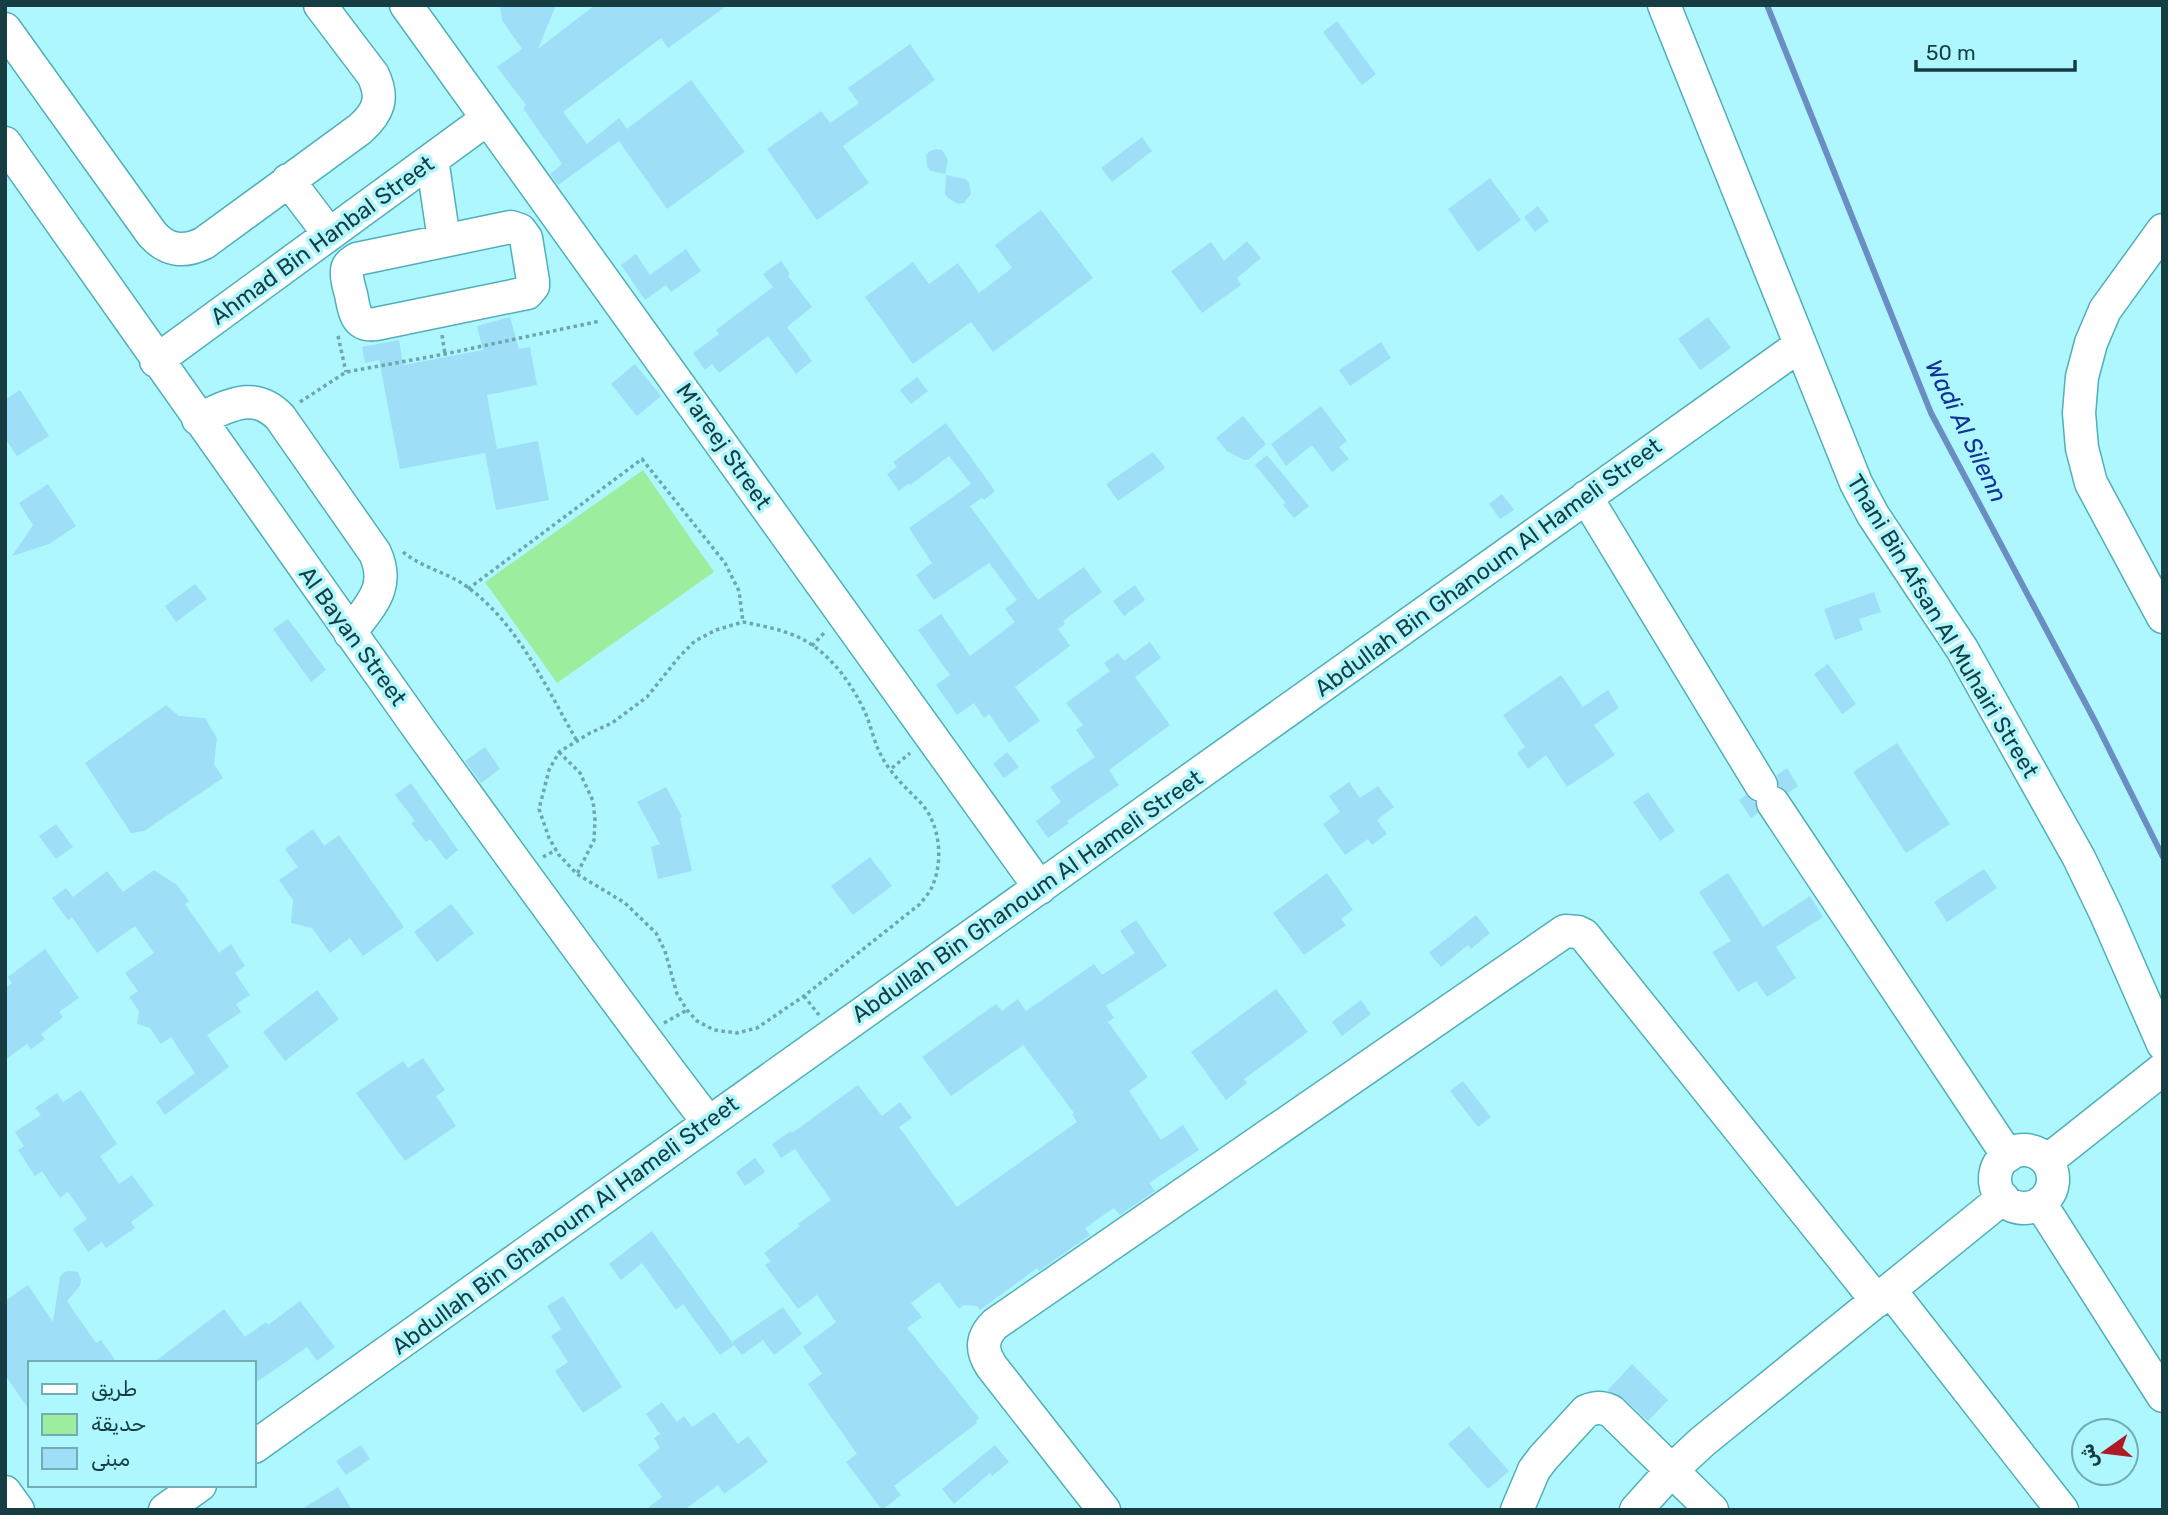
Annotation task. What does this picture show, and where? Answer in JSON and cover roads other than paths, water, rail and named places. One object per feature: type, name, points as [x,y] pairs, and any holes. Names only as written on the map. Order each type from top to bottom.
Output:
[{"type":"street","points":[[5,29],[160,243],[182,250],[204,243],[369,121],[376,111],[378,86],[373,75],[320,5]]},
{"type":"street","name":"M'areej Street","points":[[407,5],[1040,888]]},
{"type":"street","name":"Thani Bin Afsan Al Muhairi Street","points":[[1664,5],[1856,483],[1873,515],[1962,649],[2079,858],[2163,1044]]},
{"type":"street","name":"Ahmad Bin Hanbal Street","points":[[156,361],[487,119]]},
{"type":"street","name":"Al Bayan Street","points":[[5,143],[350,633],[633,1025],[708,1122]]},
{"type":"street","points":[[432,159],[443,240]]},
{"type":"street","points":[[288,180],[329,234]]},
{"type":"street","points":[[511,227],[520,230],[526,238],[533,286],[531,290],[523,294],[368,325],[356,317],[346,272],[352,262],[443,240],[511,227]]},
{"type":"street","points":[[2163,230],[2105,310],[2091,343],[2082,377],[2079,413],[2082,449],[2091,483],[2163,617]]},
{"type":"street","name":"Abdullah Bin Ghanoum Al Hameli Street","points":[[256,1446],[1800,346]]},
{"type":"street","points":[[198,419],[248,401],[271,408],[280,417],[380,563],[381,585],[377,596],[350,633]]},
{"type":"street","points":[[1586,497],[1767,794],[2008,1156]]},
{"type":"street","points":[[1104,1510],[992,1367],[983,1350],[988,1331],[1028,1300],[1565,931],[1584,935],[2062,1510]]},
{"type":"street","points":[[2047,1161],[2163,1069]]},
{"type":"street","points":[[2021,1151],[2031,1152],[2047,1161],[2053,1181],[2051,1191],[2040,1203],[2028,1208],[2018,1208],[2003,1198],[1997,1188],[1996,1178],[1998,1168],[2008,1156],[2021,1151]]},
{"type":"street","points":[[1636,1510],[1702,1442],[2003,1198]]},
{"type":"street","points":[[2040,1203],[2163,1396]]},
{"type":"street","points":[[1517,1510],[1534,1470],[1586,1411],[1594,1407],[1611,1411],[1712,1510]]},
{"type":"street","points":[[165,1510],[197,1487]]},
{"type":"street","points":[[5,1492],[18,1510]]},
{"type":"waterway","name":"Wadi Al Silenn","points":[[1767,5],[1931,413],[2096,723],[2163,857]]}]
